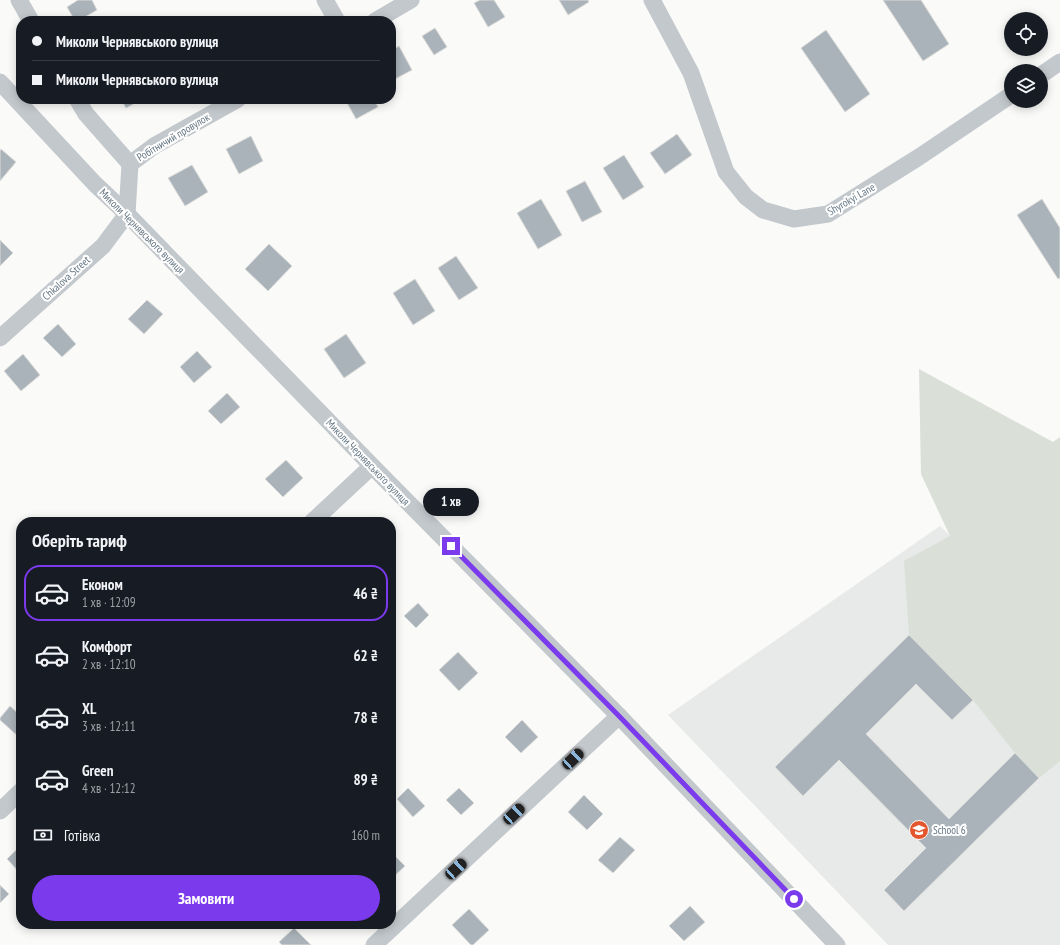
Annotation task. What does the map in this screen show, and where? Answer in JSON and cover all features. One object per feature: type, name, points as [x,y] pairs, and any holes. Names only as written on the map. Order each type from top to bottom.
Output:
[{"type":"street","points":[[19,0],[28,16]]},
{"type":"street","points":[[325,0],[334,16]]},
{"type":"street","points":[[384,16],[411,0]]},
{"type":"street","name":"Shyrokyi Lane","points":[[652,0],[691,73],[726,172],[746,196],[763,210],[794,219],[828,214],[919,157],[1004,101]]},
{"type":"street","points":[[1048,70],[1060,62]]},
{"type":"street","name":"Миколи Чернявського вулиця","points":[[0,82],[16,99]]},
{"type":"street","name":"Миколи Чернявського вулиця","points":[[20,104],[95,184],[127,214],[372,466],[619,716],[837,945]]},
{"type":"street","points":[[80,104],[86,114],[130,164],[127,214]]},
{"type":"street","name":"Робітничий провулок","points":[[130,164],[154,146],[229,104]]},
{"type":"street","name":"Chkalova Street","points":[[0,338],[102,246],[127,214]]},
{"type":"street","points":[[317,517],[372,466]]},
{"type":"street","points":[[396,924],[619,716]]},
{"type":"street","points":[[0,811],[16,797]]},
{"type":"street","points":[[374,945],[391,929]]},
{"type":"shaded area","points":[[919,369],[1053,442],[1060,437],[1060,761],[1039,778],[1015,753],[973,700],[909,635],[904,561],[950,536],[921,474]]},
{"type":"shaded area","name":"School 6","points":[[940,526],[1060,638],[1060,945],[888,945],[668,715]]},
{"type":"building","points":[[78,0],[92,0],[97,10],[87,16],[72,16],[67,7]]},
{"type":"building","points":[[480,0],[494,0],[505,17],[488,27],[474,3]]},
{"type":"building","points":[[559,0],[588,0],[589,2],[568,15]]},
{"type":"building","points":[[883,0],[921,0],[949,44],[923,61]]},
{"type":"building","points":[[435,28],[447,47],[434,55],[422,36]]},
{"type":"building","points":[[826,30],[870,94],[845,112],[801,48]]},
{"type":"building","points":[[399,46],[412,70],[396,78],[396,48]]},
{"type":"building","points":[[124,104],[134,104],[126,108]]},
{"type":"building","points":[[348,104],[376,104],[378,107],[356,119]]},
{"type":"building","points":[[677,134],[692,155],[665,174],[650,153]]},
{"type":"building","points":[[251,136],[263,161],[239,174],[226,149]]},
{"type":"building","points":[[1,149],[16,162],[0,181],[0,151]]},
{"type":"building","points":[[624,155],[644,187],[623,200],[603,168]]},
{"type":"building","points":[[192,165],[208,192],[185,206],[168,178]]},
{"type":"building","points":[[585,181],[602,212],[582,222],[566,191]]},
{"type":"building","points":[[541,199],[562,235],[538,249],[517,213]]},
{"type":"building","points":[[1042,199],[1060,228],[1060,278],[1058,279],[1017,215]]},
{"type":"building","points":[[0,240],[13,253],[0,266]]},
{"type":"building","points":[[269,244],[292,266],[268,291],[245,269]]},
{"type":"building","points":[[456,256],[478,288],[459,300],[438,268]]},
{"type":"building","points":[[415,279],[435,311],[413,325],[393,293]]},
{"type":"building","points":[[147,300],[163,314],[144,334],[128,319]]},
{"type":"building","points":[[58,324],[76,344],[62,357],[43,338]]},
{"type":"building","points":[[346,334],[366,363],[344,378],[324,349]]},
{"type":"building","points":[[197,351],[212,367],[194,383],[180,367]]},
{"type":"building","points":[[23,354],[40,375],[21,391],[4,371]]},
{"type":"building","points":[[227,393],[240,407],[221,424],[208,411]]},
{"type":"building","points":[[286,460],[303,478],[283,497],[265,479]]},
{"type":"building","points":[[418,603],[429,615],[416,628],[404,616]]},
{"type":"building","points":[[909,635],[973,700],[952,720],[916,684],[866,734],[949,819],[1015,753],[1039,778],[904,911],[884,890],[926,848],[839,760],[803,796],[775,767]]},
{"type":"building","points":[[458,652],[478,673],[459,691],[439,670]]},
{"type":"building","points":[[10,706],[16,711],[16,734],[0,720]]},
{"type":"building","points":[[522,720],[538,737],[521,753],[505,737]]},
{"type":"building","points":[[408,788],[425,806],[413,817],[397,799]]},
{"type":"building","points":[[459,788],[474,803],[461,815],[446,800]]},
{"type":"building","points":[[584,795],[603,814],[587,830],[568,812]]},
{"type":"building","points":[[620,837],[635,850],[613,873],[598,860]]},
{"type":"building","points":[[16,850],[16,869],[7,859]]},
{"type":"building","points":[[396,857],[405,866],[396,874]]},
{"type":"building","points":[[0,885],[9,894],[0,903]]},
{"type":"building","points":[[690,906],[705,922],[684,941],[669,926]]},
{"type":"building","points":[[469,909],[489,930],[473,945],[471,945],[452,925]]},
{"type":"building","points":[[293,929],[295,929],[311,945],[282,945],[279,942]]},
{"type":"place","name":"School 6","points":[[919,830]]},
{"type":"route","points":[[451,546],[619,716],[794,899]]}]
